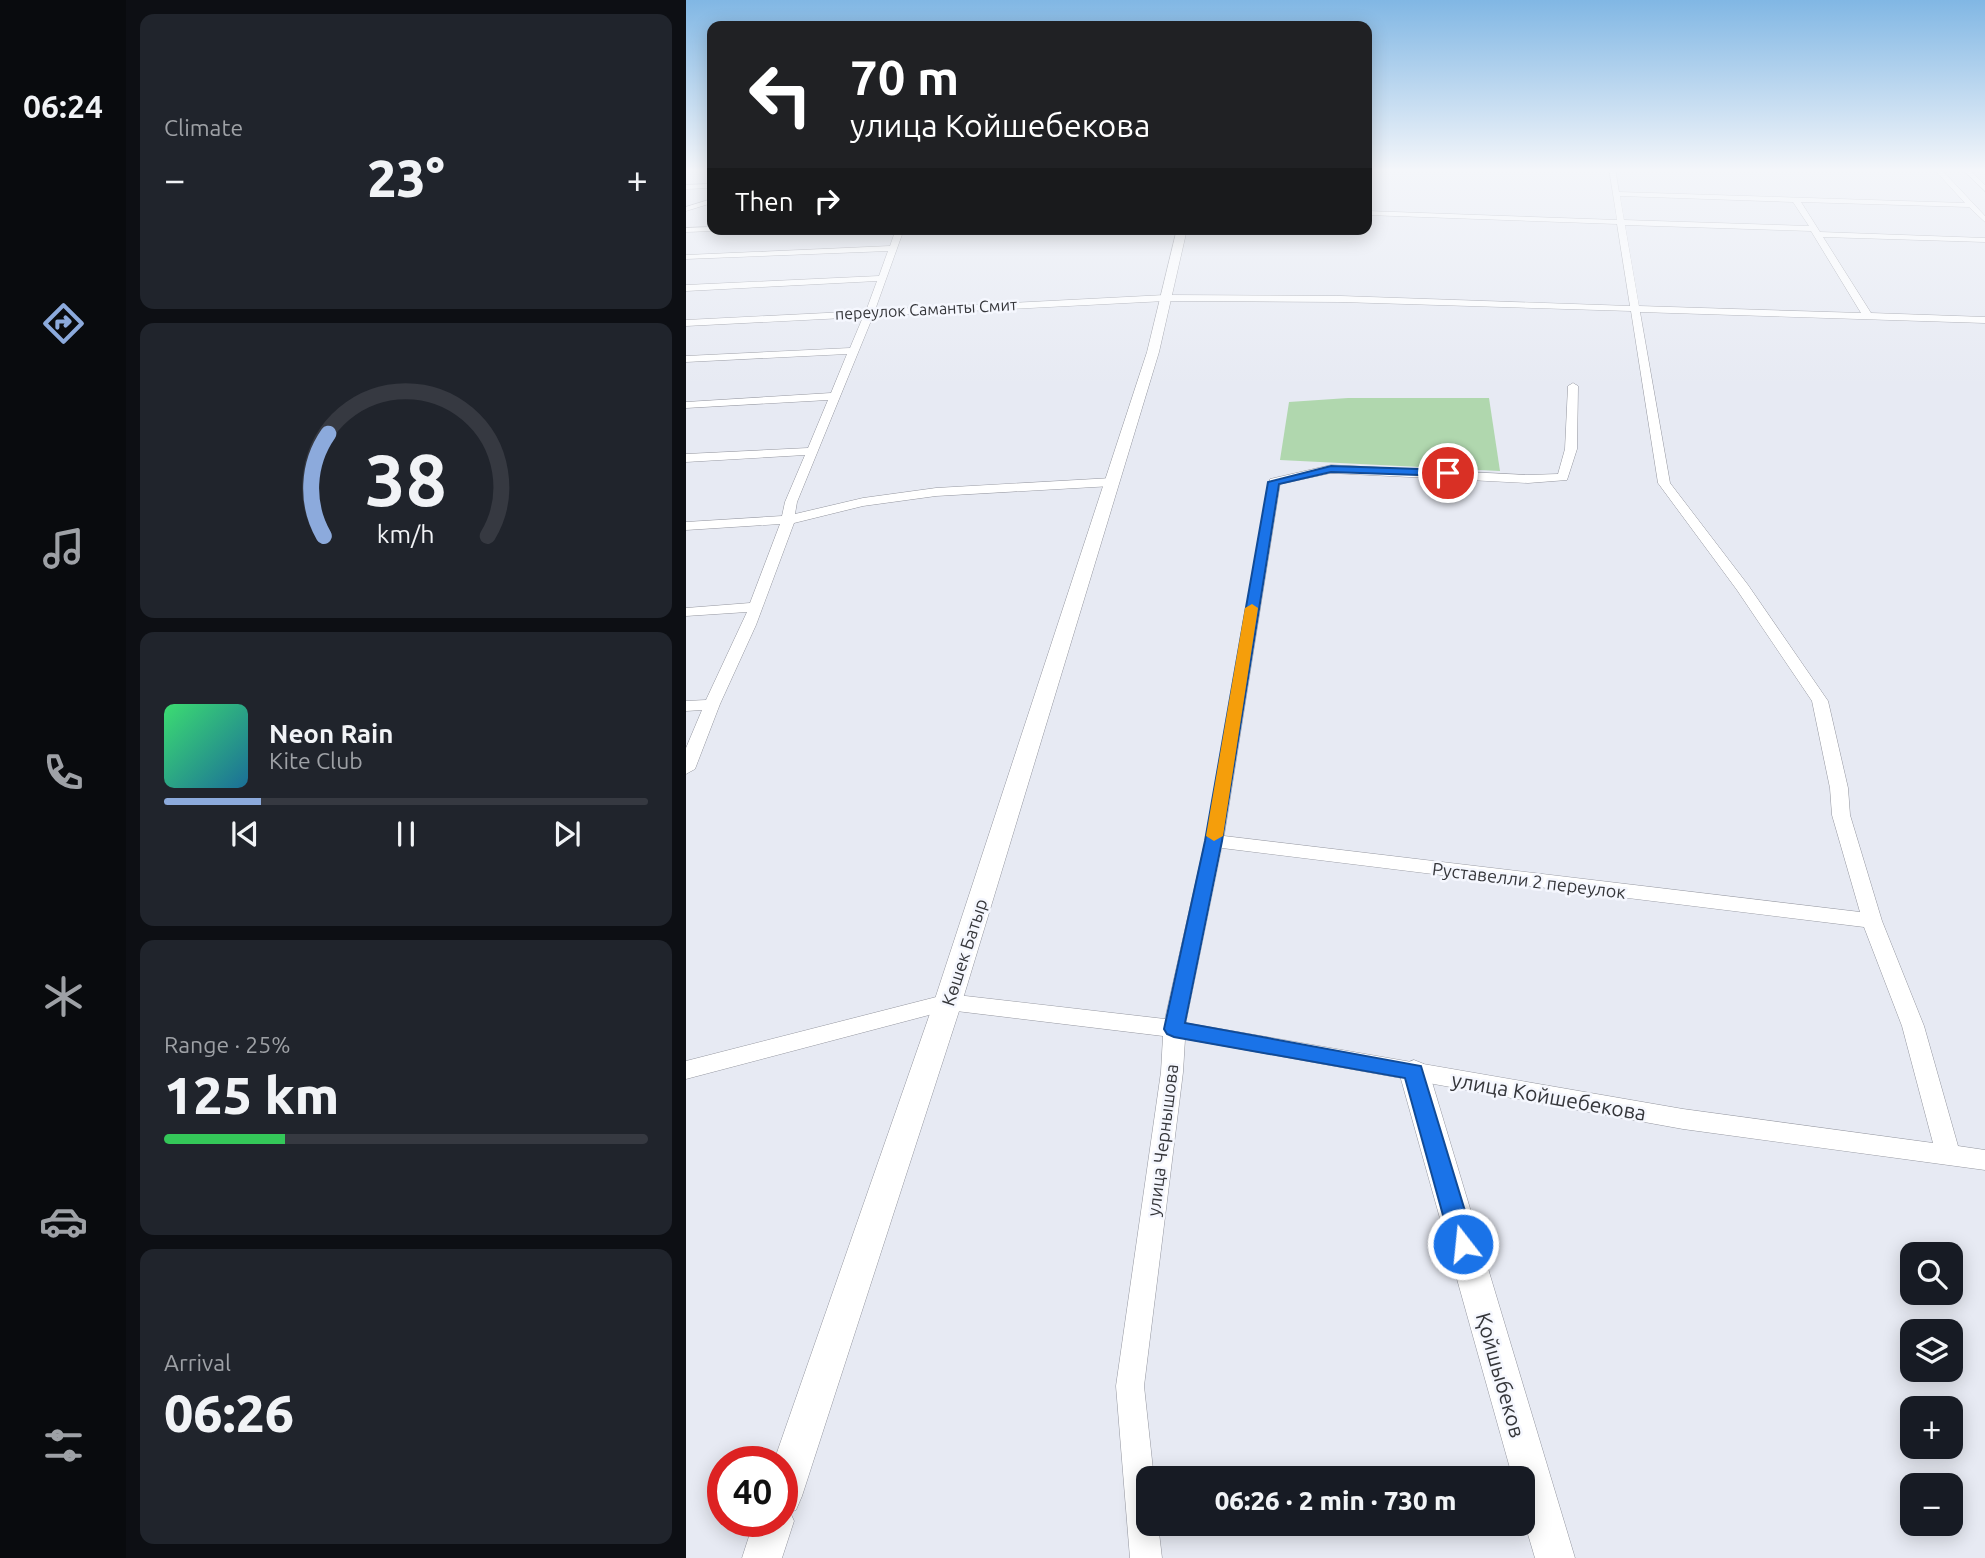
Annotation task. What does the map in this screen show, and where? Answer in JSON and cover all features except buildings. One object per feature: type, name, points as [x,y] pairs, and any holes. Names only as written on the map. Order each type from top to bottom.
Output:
[{"type":"street","points":[[686,769],[756,607],[788,520],[791,502],[870,312],[896,241]]},
{"type":"street","name":"Көшек Батыр","points":[[798,1448],[948,1002],[1153,352],[1179,241]]},
{"type":"street","points":[[1626,241],[1664,483],[1743,588],[1820,701],[1839,788],[1841,815],[1872,921],[1913,1026],[1948,1155]]},
{"type":"street","points":[[1820,241],[1867,315]]},
{"type":"street","points":[[686,257],[893,248]]},
{"type":"street","points":[[686,288],[882,278]]},
{"type":"street","name":"переулок Саманты Смит","points":[[686,323],[1165,298],[1985,320]]},
{"type":"street","points":[[686,359],[852,351]]},
{"type":"street","name":"улица Чернышова","points":[[1146,1558],[1130,1386],[1172,1072],[1174,1029],[1214,841],[1274,482],[1331,469],[1528,479],[1563,477],[1571,449],[1573,386]]},
{"type":"street","points":[[686,405],[834,396]]},
{"type":"street","points":[[686,458],[811,450]]},
{"type":"street","points":[[686,526],[788,520],[863,502],[936,492],[1112,482]]},
{"type":"street","points":[[686,612],[756,607]]},
{"type":"street","points":[[686,706],[712,704]]},
{"type":"street","name":"Руставелли 2 переулок","points":[[1214,841],[1872,921]]},
{"type":"street","points":[[686,1070],[948,1002]]},
{"type":"street","name":"улица Койшебекова","points":[[948,1002],[1174,1029],[1683,1119],[1985,1160]]},
{"type":"street","name":"Қойшыбеков","points":[[1414,1072],[1555,1558]]},
{"type":"street","points":[[762,1558],[769,1537]]},
{"type":"green space","points":[[1348,398],[1489,398],[1500,471],[1280,460],[1289,402]]},
{"type":"slow traffic","points":[[1214,836],[1252,608]]},
{"type":"route","points":[[1448,473],[1331,469],[1274,482],[1231,724],[1214,841],[1174,1029],[1414,1072],[1463,1244]]}]
